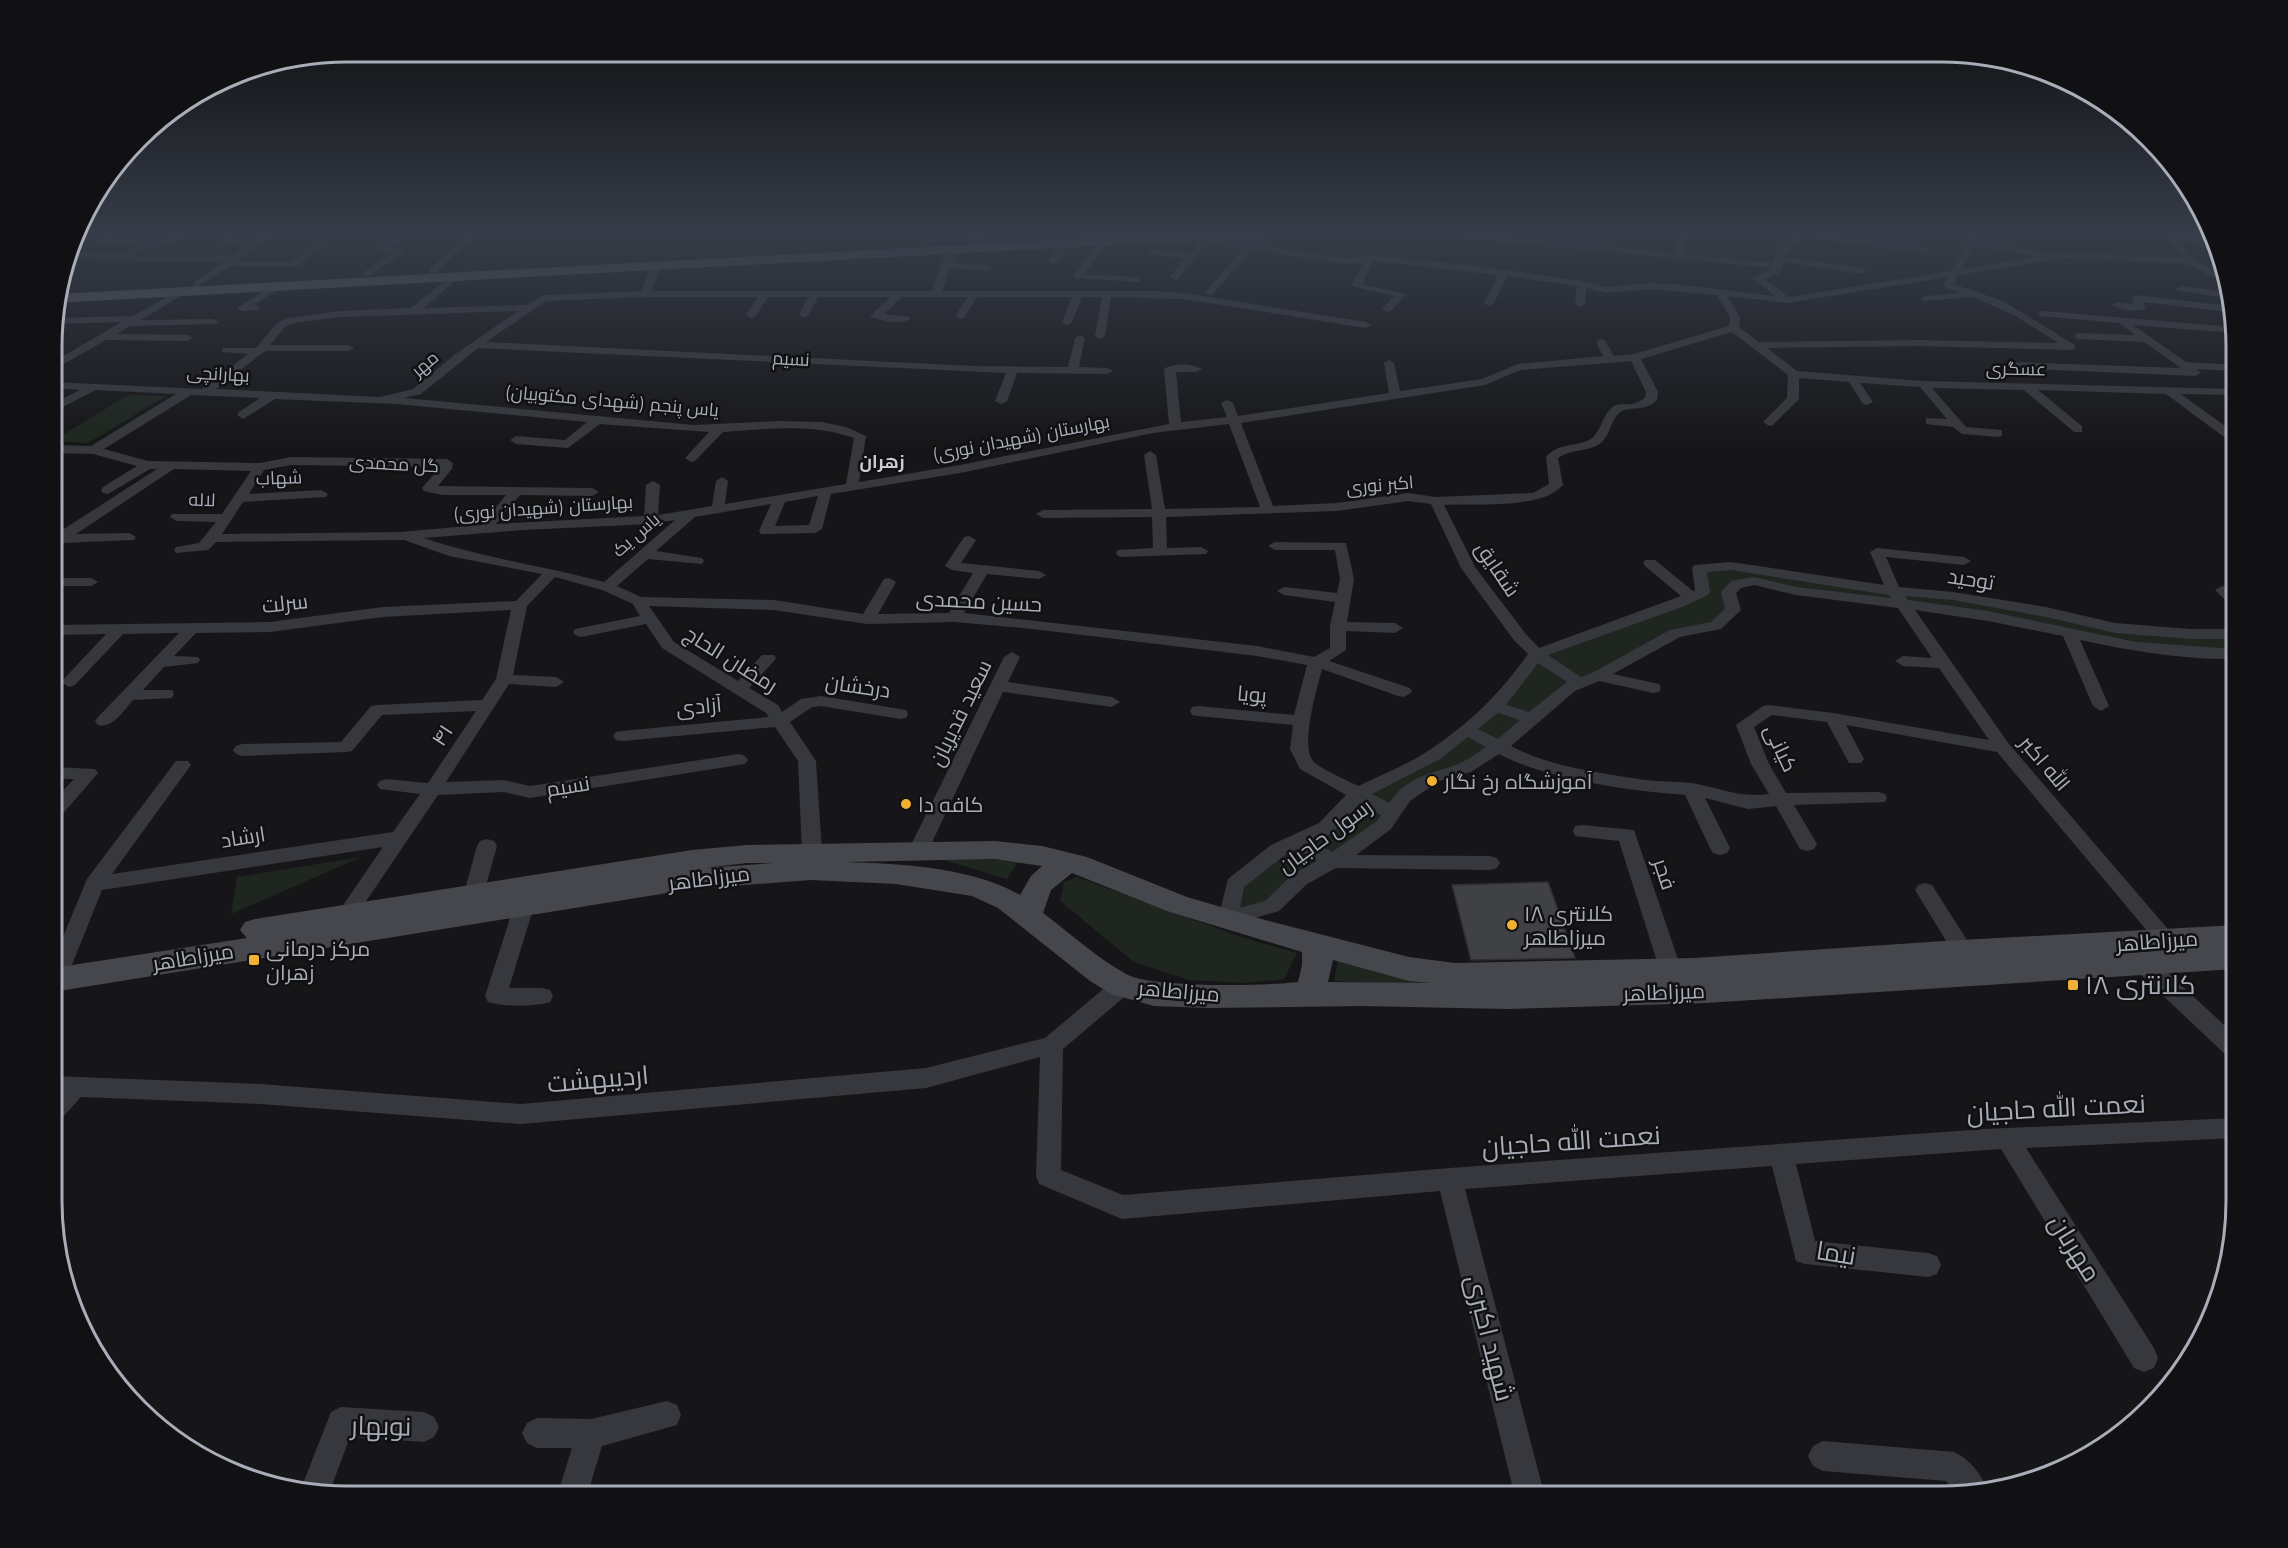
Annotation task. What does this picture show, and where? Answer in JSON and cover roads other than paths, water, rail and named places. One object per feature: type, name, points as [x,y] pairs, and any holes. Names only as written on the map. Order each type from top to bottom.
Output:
[{"type":"main road","name":"میرزاطاهر","points":[[62,967],[347,914],[474,893],[692,860],[747,854],[812,852],[917,853],[995,850],[1042,856],[1087,867],[1177,904],[1228,920],[1409,969],[1455,975],[1671,971],[1963,951],[2226,937]]},
{"type":"main road","points":[[1028,915],[1036,890],[1047,874],[1068,863]]},
{"type":"main road","name":"میرزاطاهر","points":[[62,967],[524,906],[692,879],[811,870],[896,874],[978,886],[1008,900],[1122,986],[1165,994],[1506,997],[1695,992],[2226,959]]},
{"type":"main road","points":[[1306,995],[1317,978],[1319,962],[1316,945]]},
{"type":"street","points":[[62,362],[160,303]]},
{"type":"street","points":[[250,303],[242,308],[255,308]]},
{"type":"street","points":[[414,311],[423,303]]},
{"type":"street","name":"مهر","points":[[381,400],[417,392],[476,345],[537,303]]},
{"type":"street","points":[[751,315],[759,303]]},
{"type":"street","points":[[804,315],[810,303]]},
{"type":"street","points":[[889,303],[874,316],[904,319]]},
{"type":"street","points":[[960,316],[968,303]]},
{"type":"street","points":[[1067,322],[1075,303]]},
{"type":"street","points":[[1100,336],[1105,303]]},
{"type":"street","points":[[1229,303],[1366,325]]},
{"type":"street","points":[[1387,309],[1392,303]]},
{"type":"street","points":[[1727,303],[1735,317],[1734,328],[1794,374],[1793,399],[1768,422]]},
{"type":"street","points":[[1754,345],[1918,343],[2071,347],[2020,314],[1996,303]]},
{"type":"street","points":[[2055,303],[2057,316]]},
{"type":"street","points":[[2117,305],[2141,308],[2139,303]]},
{"type":"street","points":[[206,391],[260,349],[281,325],[292,320],[341,314],[530,308]]},
{"type":"street","points":[[2043,314],[2123,322],[2226,328]]},
{"type":"street","points":[[63,321],[213,322]]},
{"type":"street","points":[[2123,322],[2221,391]]},
{"type":"street","name":"بهارستان (شهیدان نوری)","points":[[212,538],[403,536],[651,520],[960,469],[1153,429],[1235,420],[1485,382],[1518,367],[1635,357],[1734,328]]},
{"type":"street","points":[[2208,328],[2226,334]]},
{"type":"street","points":[[2078,336],[2147,339]]},
{"type":"street","points":[[103,337],[189,338]]},
{"type":"street","points":[[1073,371],[1080,338]]},
{"type":"street","points":[[1601,342],[1610,359]]},
{"type":"street","name":"نسیم","points":[[476,345],[728,359],[759,357],[1013,370],[1107,371]]},
{"type":"street","points":[[226,350],[349,348]]},
{"type":"street","name":"اکبر نوری","points":[[1042,514],[1159,514],[1337,507],[1408,497],[1436,501],[1535,497],[1548,492],[1556,485],[1552,457],[1563,449],[1594,442],[1604,432],[1609,418],[1619,408],[1635,407],[1651,400],[1652,392],[1635,357]]},
{"type":"street","points":[[1389,363],[1395,395]]},
{"type":"street","points":[[2011,365],[2226,368]]},
{"type":"street","points":[[1175,427],[1170,369],[1196,369]]},
{"type":"street","points":[[1001,400],[1013,370]]},
{"type":"street","name":"عسگری","points":[[1794,374],[1923,384],[2226,391]]},
{"type":"street","points":[[1852,378],[1867,402]]},
{"type":"street","points":[[1923,384],[1962,430],[1998,433]]},
{"type":"street","name":"بهارانچی","points":[[62,385],[381,400]]},
{"type":"street","points":[[62,405],[95,387]]},
{"type":"street","points":[[2028,388],[2078,429]]},
{"type":"street","points":[[2167,389],[2226,433]]},
{"type":"street","points":[[94,450],[191,390]]},
{"type":"street","points":[[243,415],[274,394]]},
{"type":"street","name":"یاس پنجم (شهدای مکتوبیان)","points":[[381,400],[718,430],[763,424],[844,428],[860,436],[852,486]]},
{"type":"street","points":[[1227,403],[1268,510]]},
{"type":"street","points":[[516,440],[567,444],[597,420]]},
{"type":"street","points":[[1930,421],[1956,424]]},
{"type":"street","points":[[691,458],[718,430]]},
{"type":"street","points":[[62,449],[94,450],[147,465],[260,467]]},
{"type":"street","points":[[1150,455],[1159,514],[1160,552]]},
{"type":"street","name":"گل محمدی","points":[[260,467],[291,461],[447,463],[446,469],[429,488],[442,491],[592,492]]},
{"type":"street","points":[[108,490],[147,465]]},
{"type":"street","points":[[62,537],[170,466]]},
{"type":"street","points":[[181,550],[203,547],[212,538],[260,467]]},
{"type":"street","points":[[718,508],[722,482]]},
{"type":"street","points":[[651,520],[653,485]]},
{"type":"street","points":[[780,498],[766,531],[816,529],[826,490]]},
{"type":"street","points":[[485,529],[517,491]]},
{"type":"street","name":"شهاب","points":[[239,498],[321,494]]},
{"type":"street","name":"شقایق","points":[[1436,501],[1468,568],[1519,636],[1536,654],[1580,683]]},
{"type":"street","name":"یاس یک","points":[[606,587],[691,513]]},
{"type":"street","name":"لاله","points":[[177,517],[226,519]]},
{"type":"street","points":[[403,536],[454,553],[552,572],[606,587],[638,601]]},
{"type":"street","points":[[62,541],[129,537]]},
{"type":"street","points":[[969,540],[952,566],[1039,575]]},
{"type":"street","points":[[1275,546],[1341,546],[1347,579],[1338,626],[1338,650],[1316,662],[1302,721],[1299,749],[1306,765],[1392,813]]},
{"type":"street","points":[[1123,553],[1201,551]]},
{"type":"street","name":"الله اکبر","points":[[1964,561],[1877,552],[1899,597],[2003,748],[2166,940]]},
{"type":"street","points":[[644,554],[697,561]]},
{"type":"street","points":[[1650,563],[1691,597]]},
{"type":"street","name":"توحید","points":[[1691,597],[1703,592],[1699,568],[1731,566],[1899,597],[2136,647],[2226,654]]},
{"type":"street","points":[[954,617],[982,570]]},
{"type":"street","points":[[520,605],[552,572]]},
{"type":"street","name":"توحید","points":[[1736,584],[1754,581],[1796,591],[1899,597],[1953,596],[2115,628],[2190,634],[2226,634]]},
{"type":"street","points":[[62,582],[91,582]]},
{"type":"street","points":[[867,619],[889,582]]},
{"type":"street","name":"رسول حاجیان","points":[[1228,920],[1272,906],[1300,879],[1333,861],[1384,825],[1403,797],[1433,777],[1465,768],[1500,746],[1569,687],[1598,676],[1676,633],[1716,626],[1733,610],[1728,592],[1736,584]]},
{"type":"street","points":[[1284,591],[1343,598]]},
{"type":"street","points":[[1536,654],[1691,597]]},
{"type":"street","name":"حسین محمدی","points":[[638,601],[774,605],[867,619],[954,617],[1257,651],[1316,662],[1404,692]]},
{"type":"street","name":"رمضان الحاج","points":[[638,601],[648,619],[668,645],[772,709],[807,761],[812,852]]},
{"type":"street","name":"سرلت","points":[[62,630],[270,627],[383,612],[520,605]]},
{"type":"street","name":"۴۱","points":[[347,914],[504,679],[520,605]]},
{"type":"street","points":[[2023,608],[2030,626]]},
{"type":"street","points":[[581,632],[648,619]]},
{"type":"street","points":[[1338,626],[1395,628]]},
{"type":"street","points":[[104,721],[192,628]]},
{"type":"street","points":[[69,682],[119,629]]},
{"type":"street","points":[[2070,634],[2101,706]]},
{"type":"street","name":"رسول حاجیان","points":[[1228,920],[1236,884],[1278,850],[1326,828],[1359,793],[1434,755],[1495,707],[1511,690],[1536,654]]},
{"type":"street","name":"سعید قدیریان","points":[[917,853],[1012,657]]},
{"type":"street","points":[[739,689],[768,658]]},
{"type":"street","points":[[160,662],[192,660]]},
{"type":"street","points":[[1903,661],[1945,664]]},
{"type":"street","points":[[1598,676],[1653,688]]},
{"type":"street","points":[[504,679],[556,682]]},
{"type":"street","points":[[998,686],[1112,702]]},
{"type":"street","points":[[129,695],[166,694]]},
{"type":"street","name":"درخشان","points":[[780,721],[807,703],[821,701],[900,714]]},
{"type":"street","points":[[242,750],[346,747],[377,710],[486,705]]},
{"type":"street","points":[[1495,707],[1531,718]]},
{"type":"street","name":"کیانی","points":[[1466,729],[1524,760],[1587,776],[1647,786],[1690,789],[1748,803],[1781,799],[1760,764],[1745,724],[1769,710],[1833,718],[2003,748]]},
{"type":"street","name":"پویا","points":[[1198,711],[1302,721]]},
{"type":"street","points":[[1833,718],[1855,759]]},
{"type":"street","name":"آزادی","points":[[622,736],[780,721]]},
{"type":"street","name":"نسیم","points":[[386,785],[432,789],[504,786],[530,792],[739,760]]},
{"type":"street","points":[[62,957],[94,884],[182,765]]},
{"type":"street","points":[[62,773],[89,773],[62,804]]},
{"type":"street","points":[[1690,789],[1720,848]]},
{"type":"street","points":[[1807,844],[1781,799],[1878,798]]},
{"type":"street","name":"فجر","points":[[1582,831],[1627,836],[1671,971]]},
{"type":"street","name":"ارشاد","points":[[94,884],[399,838]]},
{"type":"street","points":[[1298,841],[1333,861],[1490,863]]},
{"type":"street","points":[[474,893],[487,846]]},
{"type":"street","points":[[1924,890],[1963,951]]},
{"type":"street","points":[[524,906],[496,996],[542,996]]},
{"type":"street","points":[[2145,965],[2226,1041]]},
{"type":"street","name":"اردیبهشت","points":[[64,1087],[261,1094],[521,1114],[926,1078],[1052,1044],[1122,986]]},
{"type":"street","name":"نعمت الله حاجیان","points":[[1052,1044],[1048,1176],[1122,1207],[1781,1154],[2007,1138],[2226,1128]]},
{"type":"street","name":"مهربان","points":[[2007,1138],[2144,1358]]},
{"type":"street","name":"نیما","points":[[1781,1154],[1805,1251],[1929,1265]]},
{"type":"street","name":"شهید اکبری","points":[[1450,1179],[1527,1486]]},
{"type":"street","points":[[537,1433],[591,1434],[667,1414]]},
{"type":"street","name":"نوبهار","points":[[317,1485],[340,1422],[424,1427]]},
{"type":"street","points":[[575,1486],[591,1434]]},
{"type":"street","points":[[1822,1456],[1954,1467],[1968,1485]]},
{"type":"place","name":"آموزشگاه رخ نگار","points":[[1432,781]]},
{"type":"place","name":"کافه دا","points":[[906,804]]},
{"type":"place","name":"کلانتری ۱۸ میرزاطاهر","points":[[1512,925]]},
{"type":"place","name":"مرکز درمانی زهران","points":[[254,960]]},
{"type":"place","name":"کلانتری ۱۸","points":[[2073,985]]},
{"type":"district","name":"زهران","points":[[882,462]]}]
